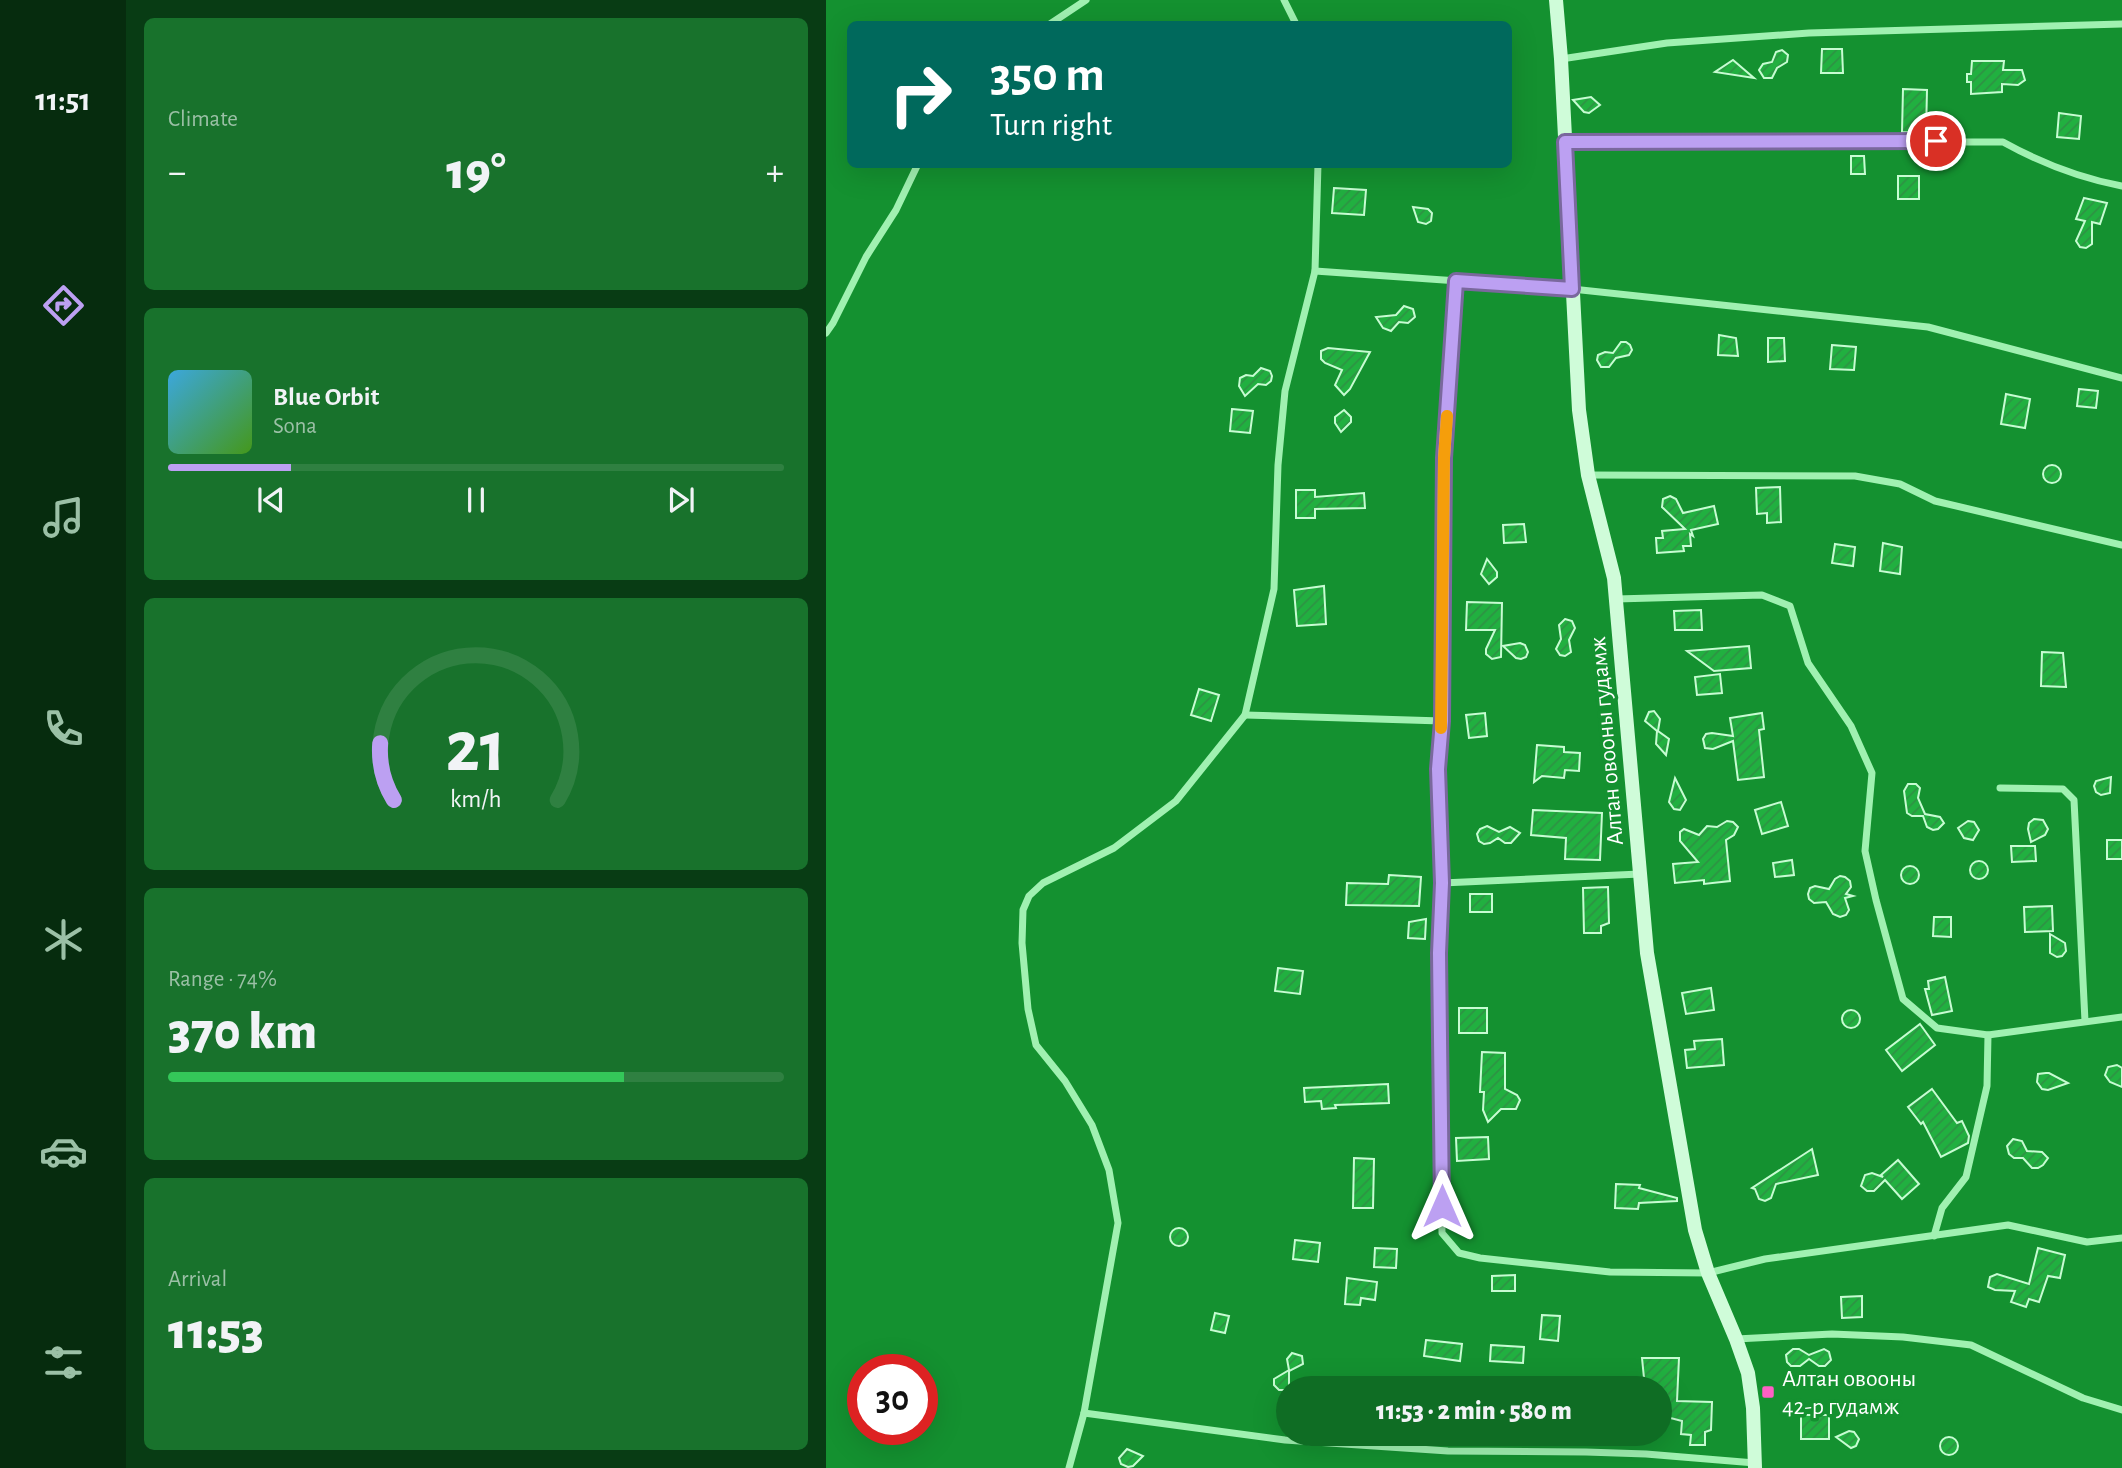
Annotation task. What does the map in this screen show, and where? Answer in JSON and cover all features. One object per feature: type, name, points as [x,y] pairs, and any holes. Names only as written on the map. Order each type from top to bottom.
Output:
[{"type":"main road","name":"Алтан овооны гудамж","points":[[1556,0],[1579,410],[1588,475],[1614,578],[1650,965],[1695,1230],[1708,1273],[1737,1339],[1748,1373],[1753,1408],[1755,1466]]},
{"type":"street","points":[[1054,21],[1086,0]]},
{"type":"street","points":[[1284,0],[1294,21]]},
{"type":"street","points":[[1561,59],[1667,43],[1809,33],[2122,24]]},
{"type":"street","points":[[1565,142],[2003,142],[2037,161],[2090,180],[2122,186]]},
{"type":"street","points":[[826,333],[834,323],[866,257],[895,210],[916,168]]},
{"type":"street","points":[[1069,1468],[1084,1413],[1118,1223],[1109,1170],[1092,1125],[1065,1081],[1037,1045],[1028,1009],[1022,943],[1023,910],[1029,896],[1043,883],[1114,848],[1176,801],[1245,715],[1274,589],[1278,465],[1285,391],[1315,271],[1318,168]]},
{"type":"street","points":[[1315,271],[1572,289],[1928,327],[2122,378]]},
{"type":"street","points":[[1456,281],[1444,458],[1442,721],[1438,769],[1442,883],[1439,953],[1442,1233],[1459,1253],[1480,1258],[1610,1272],[1708,1273],[1765,1259],[2008,1224],[2087,1242],[2122,1238]]},
{"type":"street","points":[[1588,475],[1855,476],[1900,484],[1935,501],[2122,545]]},
{"type":"street","points":[[1616,598],[1762,595],[1790,606],[1808,663],[1851,726],[1872,773],[1865,851],[1903,999],[1937,1028],[1988,1035],[2122,1017]]},
{"type":"street","points":[[1245,715],[1442,721]]},
{"type":"street","points":[[2000,788],[2063,789],[2074,800],[2085,1021]]},
{"type":"street","points":[[1442,883],[1641,874]]},
{"type":"street","points":[[1934,1236],[1942,1208],[1966,1177],[1987,1086],[1988,1035]]},
{"type":"street","points":[[1737,1339],[1832,1334],[1903,1337],[1971,1345],[2084,1398],[2122,1410]]},
{"type":"street","points":[[1084,1413],[1285,1440],[1448,1451],[1646,1454],[1755,1466]]},
{"type":"building","points":[[1822,49],[1842,49],[1843,73],[1821,73]]},
{"type":"building","points":[[1782,50],[1788,55],[1787,62],[1777,68],[1772,78],[1764,78],[1759,70],[1763,64],[1772,62],[1776,52]]},
{"type":"building","points":[[1733,60],[1754,78],[1715,72]]},
{"type":"building","points":[[1972,61],[2004,61],[2003,70],[2022,70],[2025,80],[2018,85],[2002,84],[2002,92],[1971,94],[1971,82],[1967,82],[1967,74],[1971,74]]},
{"type":"building","points":[[1903,89],[1927,90],[1926,133],[1902,132]]},
{"type":"building","points":[[1591,97],[1600,105],[1589,113],[1584,112],[1573,100]]},
{"type":"building","points":[[2059,113],[2081,116],[2079,139],[2057,137]]},
{"type":"building","points":[[1851,156],[1864,156],[1865,174],[1851,174]]},
{"type":"building","points":[[1898,176],[1919,176],[1919,199],[1898,199]]},
{"type":"building","points":[[1334,188],[1366,190],[1364,215],[1332,213]]},
{"type":"building","points":[[2084,198],[2107,203],[2100,224],[2092,222],[2092,244],[2086,248],[2080,247],[2076,241],[2085,221],[2076,219]]},
{"type":"building","points":[[1413,207],[1428,209],[1432,213],[1431,221],[1426,224],[1418,222]]},
{"type":"building","points":[[1404,306],[1413,309],[1415,317],[1408,323],[1399,322],[1391,331],[1383,328],[1376,317],[1396,315]]},
{"type":"building","points":[[1719,335],[1736,338],[1738,356],[1718,355]]},
{"type":"building","points":[[1768,338],[1784,338],[1785,361],[1768,362]]},
{"type":"building","points":[[1621,342],[1630,345],[1632,350],[1629,355],[1616,358],[1609,367],[1601,367],[1597,360],[1598,355],[1613,353]]},
{"type":"building","points":[[1832,345],[1856,347],[1854,370],[1830,369]]},
{"type":"building","points":[[1328,348],[1370,352],[1344,395],[1335,385],[1342,370],[1321,359],[1321,351]]},
{"type":"building","points":[[1261,368],[1270,371],[1271,381],[1266,385],[1258,384],[1245,396],[1239,386],[1240,378],[1253,376]]},
{"type":"building","points":[[2079,389],[2098,391],[2096,408],[2077,406]]},
{"type":"building","points":[[2006,394],[2030,399],[2025,428],[2001,424]]},
{"type":"building","points":[[1232,409],[1253,411],[1250,433],[1230,431]]},
{"type":"building","points":[[1344,410],[1351,417],[1351,422],[1341,432],[1335,423],[1335,417]]},
{"type":"building","points":[[2052,465],[2058,468],[2061,474],[2058,480],[2052,483],[2046,480],[2043,474],[2046,468]]},
{"type":"building","points":[[1780,487],[1781,522],[1767,523],[1767,513],[1757,514],[1756,488]]},
{"type":"building","points":[[1296,490],[1315,490],[1315,497],[1364,493],[1365,508],[1315,509],[1315,518],[1296,518]]},
{"type":"building","points":[[1670,496],[1676,499],[1683,513],[1714,506],[1718,524],[1691,530],[1691,546],[1683,546],[1684,551],[1657,553],[1656,538],[1663,538],[1662,531],[1685,529],[1662,507],[1663,499]]},
{"type":"building","points":[[1524,524],[1526,542],[1504,543],[1503,525]]},
{"type":"building","points":[[1883,543],[1902,547],[1900,574],[1880,571]]},
{"type":"building","points":[[1835,544],[1855,547],[1853,566],[1832,563]]},
{"type":"building","points":[[1487,559],[1497,572],[1497,577],[1489,584],[1481,574]]},
{"type":"building","points":[[1324,586],[1326,624],[1297,626],[1294,590]]},
{"type":"building","points":[[1467,602],[1502,603],[1501,657],[1492,659],[1486,654],[1495,630],[1466,630]]},
{"type":"building","points":[[1701,610],[1702,630],[1675,630],[1674,611]]},
{"type":"building","points":[[1565,619],[1572,621],[1575,628],[1569,640],[1571,652],[1565,656],[1560,655],[1556,649],[1561,639],[1559,625]]},
{"type":"building","points":[[1520,643],[1525,645],[1528,652],[1526,657],[1521,659],[1516,658],[1503,646]]},
{"type":"building","points":[[1749,646],[1751,668],[1714,671],[1687,651]]},
{"type":"building","points":[[2042,652],[2063,653],[2066,687],[2041,686]]},
{"type":"building","points":[[1720,674],[1722,693],[1697,695],[1695,677]]},
{"type":"building","points":[[1199,689],[1219,695],[1211,721],[1191,715]]},
{"type":"building","points":[[1654,711],[1660,719],[1658,731],[1669,739],[1666,755],[1656,744],[1657,731],[1645,721],[1649,712]]},
{"type":"building","points":[[1485,713],[1487,736],[1469,738],[1466,715]]},
{"type":"building","points":[[1762,713],[1764,729],[1759,730],[1764,777],[1738,780],[1733,741],[1713,749],[1705,748],[1703,739],[1706,734],[1712,733],[1733,736],[1730,718]]},
{"type":"building","points":[[1537,745],[1564,747],[1564,752],[1580,753],[1579,771],[1565,770],[1564,778],[1542,776],[1534,782]]},
{"type":"building","points":[[2111,777],[2110,793],[2101,795],[2096,792],[2096,781]]},
{"type":"building","points":[[1675,778],[1686,800],[1680,810],[1674,809],[1669,802]]},
{"type":"building","points":[[1908,784],[1916,784],[1920,788],[1918,798],[1925,814],[1940,817],[1944,823],[1938,829],[1927,827],[1923,816],[1907,813],[1904,791]]},
{"type":"building","points":[[1781,802],[1788,826],[1762,834],[1755,810]]},
{"type":"building","points":[[1533,810],[1602,813],[1600,860],[1565,859],[1566,838],[1531,835]]},
{"type":"building","points":[[2034,819],[2043,820],[2048,829],[2045,835],[2031,842],[2028,829],[2029,823]]},
{"type":"building","points":[[1727,821],[1738,827],[1734,835],[1726,840],[1730,881],[1675,883],[1673,864],[1698,862],[1680,841],[1680,832],[1684,829],[1699,835],[1707,826],[1717,827]]},
{"type":"building","points":[[1968,821],[1974,822],[1979,830],[1973,840],[1964,838],[1958,828]]},
{"type":"building","points":[[1487,826],[1499,832],[1510,827],[1520,833],[1511,843],[1505,843],[1498,838],[1484,844],[1479,841],[1477,834]]},
{"type":"building","points":[[2107,840],[2122,840],[2122,859],[2107,859]]},
{"type":"building","points":[[2011,846],[2035,846],[2036,861],[2012,862]]},
{"type":"building","points":[[1792,860],[1794,875],[1775,877],[1773,863]]},
{"type":"building","points":[[1975,861],[1983,861],[1988,870],[1986,877],[1975,879],[1970,874],[1970,866]]},
{"type":"building","points":[[1906,866],[1914,866],[1919,875],[1917,882],[1906,884],[1901,879],[1901,871]]},
{"type":"building","points":[[1389,875],[1421,877],[1419,906],[1346,905],[1347,883],[1388,884]]},
{"type":"building","points":[[1840,876],[1850,881],[1851,887],[1846,894],[1853,896],[1845,898],[1849,910],[1846,915],[1840,917],[1833,914],[1826,902],[1814,903],[1808,894],[1810,888],[1815,886],[1829,889]]},
{"type":"building","points":[[1608,887],[1609,923],[1601,926],[1601,933],[1584,933],[1583,888]]},
{"type":"building","points":[[1470,894],[1492,894],[1492,912],[1470,912]]},
{"type":"building","points":[[2052,906],[2053,931],[2025,932],[2024,907]]},
{"type":"building","points":[[1934,917],[1951,917],[1951,937],[1933,936]]},
{"type":"building","points":[[1426,919],[1425,939],[1408,938],[1409,922]]},
{"type":"building","points":[[2050,934],[2065,943],[2066,951],[2062,956],[2057,957],[2050,953]]},
{"type":"building","points":[[1278,968],[1303,971],[1300,994],[1275,991]]},
{"type":"building","points":[[1945,977],[1952,1011],[1932,1015],[1925,989],[1929,989],[1928,981]]},
{"type":"building","points":[[1711,988],[1714,1010],[1686,1014],[1682,993]]},
{"type":"building","points":[[1459,1008],[1487,1008],[1487,1033],[1459,1033]]},
{"type":"building","points":[[1851,1010],[1857,1013],[1860,1019],[1857,1025],[1851,1028],[1845,1025],[1842,1019],[1845,1013]]},
{"type":"building","points":[[1920,1024],[1935,1045],[1902,1071],[1886,1050]]},
{"type":"building","points":[[1722,1039],[1724,1065],[1687,1068],[1685,1050],[1695,1049],[1694,1041]]},
{"type":"building","points":[[1482,1052],[1505,1053],[1505,1089],[1517,1095],[1520,1100],[1516,1109],[1501,1109],[1488,1122],[1483,1110],[1484,1092],[1480,1092]]},
{"type":"building","points":[[2117,1065],[2122,1068],[2122,1087],[2110,1082],[2105,1075],[2108,1067]]},
{"type":"building","points":[[2049,1073],[2068,1083],[2048,1090],[2042,1089],[2037,1082],[2038,1074]]},
{"type":"building","points":[[1388,1084],[1389,1103],[1335,1105],[1336,1108],[1322,1109],[1321,1101],[1305,1102],[1304,1088]]},
{"type":"building","points":[[1932,1089],[1957,1123],[1962,1121],[1969,1136],[1968,1143],[1941,1157],[1923,1122],[1921,1124],[1908,1107]]},
{"type":"building","points":[[1488,1137],[1489,1159],[1457,1161],[1456,1138]]},
{"type":"building","points":[[2013,1139],[2022,1141],[2027,1151],[2042,1152],[2048,1158],[2043,1165],[2032,1168],[2023,1158],[2014,1158],[2009,1154],[2007,1146]]},
{"type":"building","points":[[1812,1149],[1818,1175],[1776,1184],[1771,1198],[1765,1201],[1759,1199],[1752,1188]]},
{"type":"building","points":[[1354,1158],[1374,1159],[1373,1208],[1353,1208]]},
{"type":"building","points":[[1898,1160],[1919,1184],[1902,1199],[1885,1180],[1874,1191],[1867,1191],[1861,1186],[1865,1175],[1872,1173],[1883,1177],[1881,1175]]},
{"type":"building","points":[[1616,1184],[1640,1185],[1639,1188],[1677,1198],[1677,1201],[1639,1203],[1638,1209],[1615,1208]]},
{"type":"building","points":[[1179,1228],[1185,1231],[1188,1237],[1185,1243],[1179,1246],[1173,1243],[1170,1237],[1173,1231]]},
{"type":"building","points":[[1295,1240],[1320,1243],[1318,1262],[1293,1259]]},
{"type":"building","points":[[1375,1248],[1397,1249],[1396,1268],[1374,1267]]},
{"type":"building","points":[[2038,1248],[2065,1255],[2060,1278],[2048,1276],[2039,1302],[2029,1299],[2026,1307],[2011,1302],[2015,1291],[1988,1287],[1990,1277],[1997,1274],[2029,1284]]},
{"type":"building","points":[[1515,1275],[1515,1291],[1492,1291],[1492,1276]]},
{"type":"building","points":[[1347,1278],[1377,1282],[1375,1300],[1361,1298],[1360,1305],[1345,1304]]},
{"type":"building","points":[[1862,1296],[1862,1317],[1842,1318],[1841,1297]]},
{"type":"building","points":[[1215,1313],[1229,1316],[1225,1333],[1211,1330]]},
{"type":"building","points":[[1542,1315],[1560,1316],[1558,1341],[1540,1339]]},
{"type":"building","points":[[1426,1340],[1462,1344],[1460,1361],[1424,1356]]},
{"type":"building","points":[[1491,1345],[1524,1347],[1523,1363],[1490,1361]]},
{"type":"building","points":[[1793,1349],[1799,1349],[1809,1355],[1824,1349],[1829,1352],[1831,1360],[1825,1366],[1819,1366],[1809,1359],[1800,1366],[1791,1366],[1786,1355]]},
{"type":"building","points":[[1292,1353],[1302,1356],[1303,1364],[1289,1371],[1289,1376],[1279,1376],[1289,1370],[1287,1359]]},
{"type":"building","points":[[1642,1358],[1679,1358],[1677,1401],[1712,1402],[1711,1430],[1705,1432],[1705,1445],[1690,1445],[1691,1435],[1681,1434],[1682,1421],[1672,1418],[1672,1376],[1644,1376]]},
{"type":"building","points":[[1801,1415],[1829,1415],[1829,1439],[1801,1439]]},
{"type":"building","points":[[1849,1431],[1854,1432],[1859,1439],[1856,1446],[1851,1448],[1836,1437]]},
{"type":"building","points":[[1949,1437],[1955,1440],[1958,1446],[1955,1452],[1949,1455],[1943,1452],[1940,1446],[1943,1440]]},
{"type":"building","points":[[1127,1449],[1143,1456],[1133,1466],[1128,1467],[1121,1464],[1119,1458]]},
{"type":"slow traffic","points":[[1441,728],[1444,458],[1447,416]]},
{"type":"place","name":"Алтан овооны 42-р гудамж","points":[[1768,1392]]},
{"type":"route","points":[[1442,1206],[1439,953],[1442,883],[1438,769],[1442,721],[1444,458],[1456,281],[1572,289],[1565,142],[1936,141]]}]
